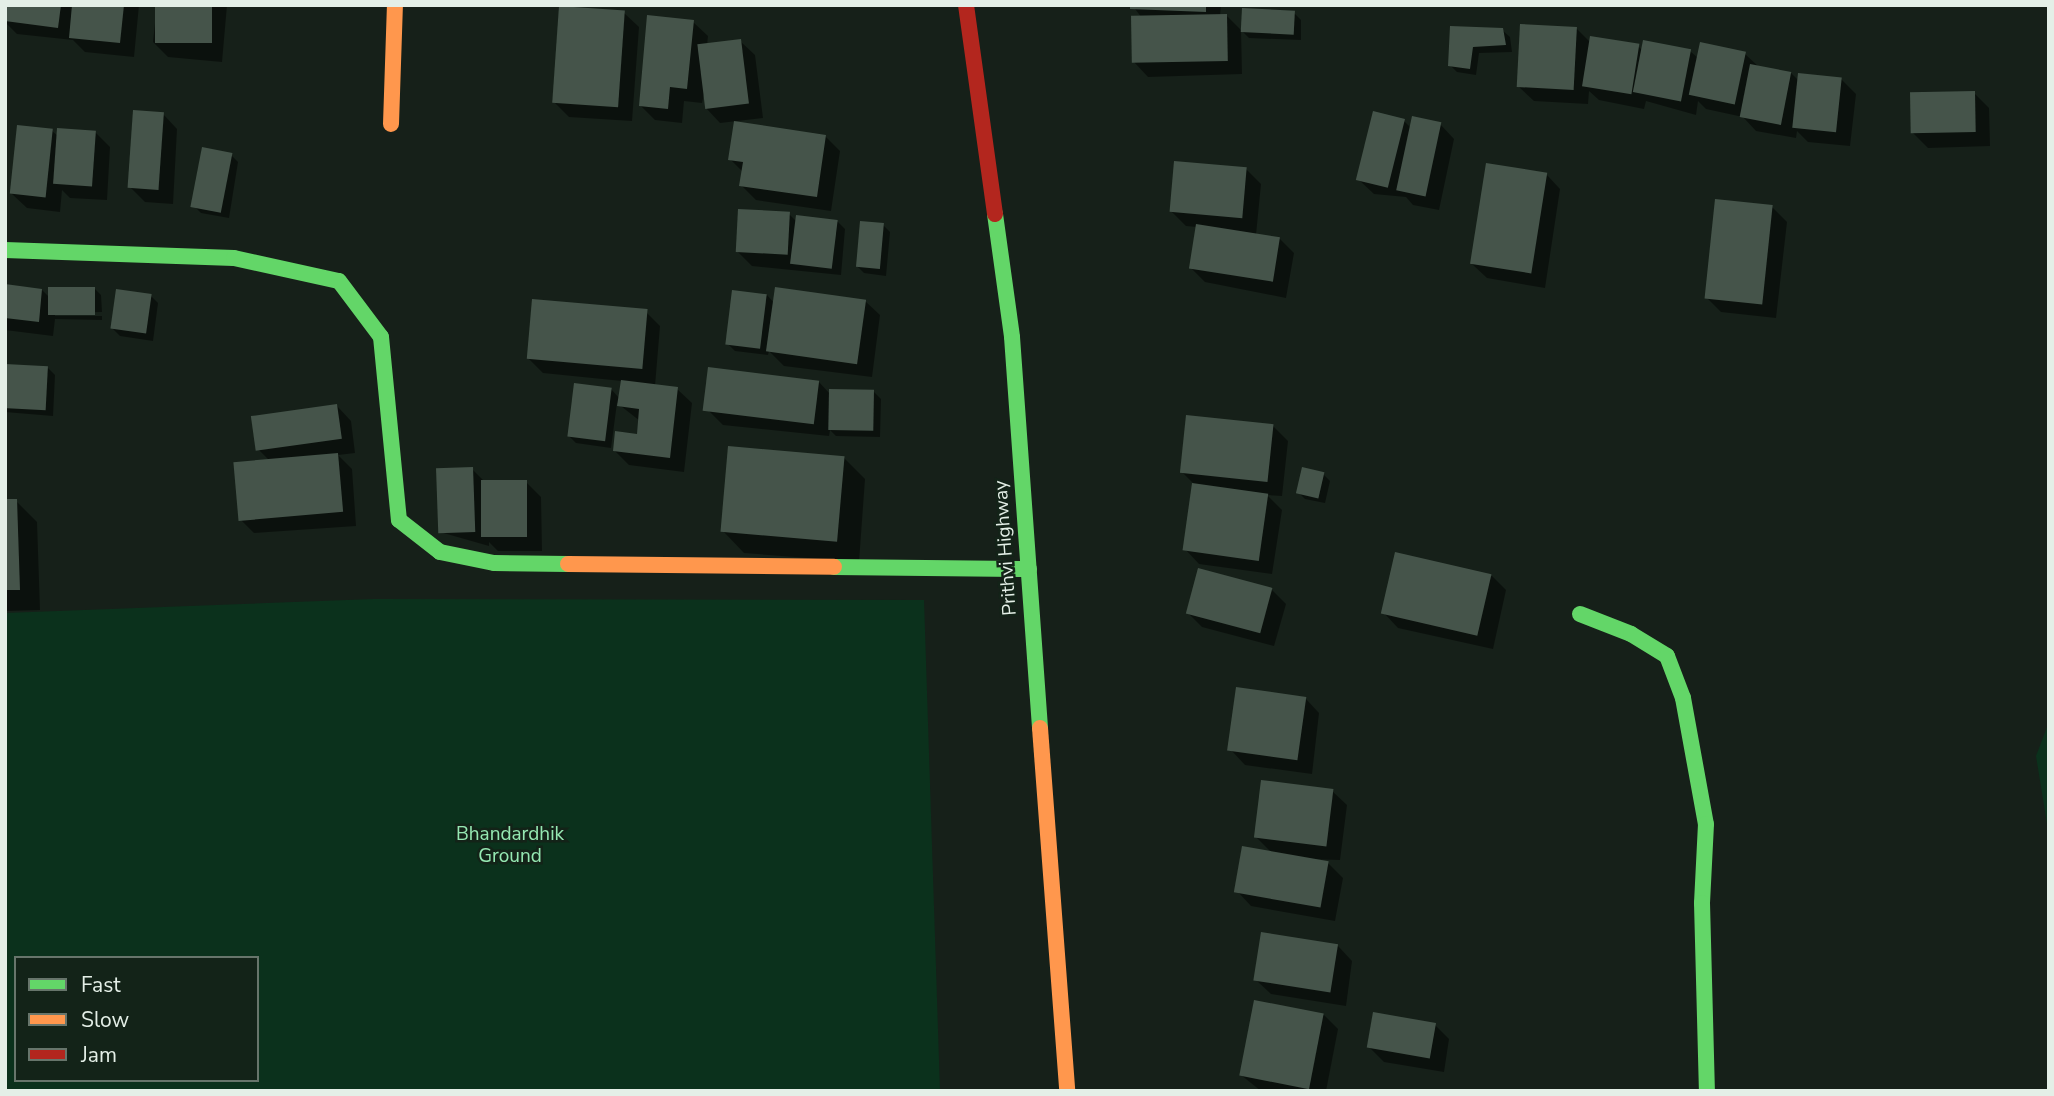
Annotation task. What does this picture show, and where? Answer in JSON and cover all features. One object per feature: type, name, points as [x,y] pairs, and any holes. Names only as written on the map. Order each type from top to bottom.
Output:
[{"type":"main road","points":[[391,124],[395,5]]},
{"type":"main road","name":"Prithvi Highway","points":[[966,5],[1012,337],[1067,1091]]},
{"type":"main road","points":[[5,250],[234,258],[339,281],[381,337],[399,520],[440,552],[494,563],[1029,569]]},
{"type":"main road","points":[[1580,614],[1631,634],[1667,656],[1683,698],[1706,824],[1702,903],[1707,1091]]},
{"type":"green space","name":"Bhandardhik Ground","points":[[374,599],[924,600],[940,1091],[5,1091],[5,613]]},
{"type":"green space","points":[[2049,722],[2049,836],[2036,756]]},
{"type":"building","points":[[5,5],[61,5],[58,28],[5,21]]},
{"type":"building","points":[[72,5],[124,5],[120,43],[69,38]]},
{"type":"building","points":[[155,5],[212,5],[212,43],[155,43]]},
{"type":"building","points":[[1130,5],[1206,5],[1206,12],[1130,9]]},
{"type":"building","points":[[559,6],[625,11],[618,107],[552,103]]},
{"type":"building","points":[[1242,8],[1295,11],[1294,35],[1241,32]]},
{"type":"building","points":[[1227,14],[1228,61],[1132,63],[1131,16]]},
{"type":"building","points":[[647,15],[694,20],[687,89],[670,87],[668,109],[639,106]]},
{"type":"building","points":[[1520,24],[1577,27],[1574,90],[1517,87]]},
{"type":"building","points":[[1450,26],[1503,28],[1506,45],[1473,47],[1470,69],[1448,66]]},
{"type":"building","points":[[1590,36],[1639,44],[1631,94],[1582,86]]},
{"type":"building","points":[[741,39],[749,104],[705,109],[697,44]]},
{"type":"building","points":[[1643,40],[1691,49],[1681,101],[1633,92]]},
{"type":"building","points":[[1700,42],[1746,52],[1735,105],[1689,95]]},
{"type":"building","points":[[1750,64],[1791,72],[1781,125],[1740,117]]},
{"type":"building","points":[[1798,73],[1842,78],[1836,132],[1792,128]]},
{"type":"building","points":[[1975,91],[1976,132],[1911,133],[1910,92]]},
{"type":"building","points":[[133,110],[164,112],[158,190],[128,188]]},
{"type":"building","points":[[1373,111],[1405,119],[1388,188],[1356,180]]},
{"type":"building","points":[[1412,116],[1441,122],[1426,197],[1396,190]]},
{"type":"building","points":[[734,121],[826,135],[817,197],[739,186],[743,162],[728,160]]},
{"type":"building","points":[[17,125],[53,129],[46,197],[10,194]]},
{"type":"building","points":[[57,128],[96,131],[92,187],[53,184]]},
{"type":"building","points":[[202,147],[232,153],[221,213],[190,207]]},
{"type":"building","points":[[1174,161],[1247,167],[1242,218],[1170,212]]},
{"type":"building","points":[[1486,163],[1547,173],[1531,273],[1470,264]]},
{"type":"building","points":[[1715,199],[1773,205],[1762,305],[1705,298]]},
{"type":"building","points":[[738,209],[790,212],[788,255],[736,252]]},
{"type":"building","points":[[796,215],[838,220],[832,269],[790,264]]},
{"type":"building","points":[[860,221],[884,223],[880,269],[856,267]]},
{"type":"building","points":[[1196,224],[1280,237],[1273,282],[1189,268]]},
{"type":"building","points":[[5,284],[42,289],[39,322],[5,318]]},
{"type":"building","points":[[48,287],[95,287],[95,315],[48,315]]},
{"type":"building","points":[[775,287],[866,300],[857,364],[766,351]]},
{"type":"building","points":[[116,289],[152,294],[146,334],[110,329]]},
{"type":"building","points":[[732,290],[767,294],[760,349],[725,345]]},
{"type":"building","points":[[532,299],[648,309],[642,369],[527,359]]},
{"type":"building","points":[[5,364],[48,366],[46,410],[5,408]]},
{"type":"building","points":[[708,367],[819,381],[814,424],[703,411]]},
{"type":"building","points":[[621,380],[678,387],[670,458],[613,451],[615,431],[637,434],[639,409],[617,406]]},
{"type":"building","points":[[574,383],[612,388],[605,441],[567,437]]},
{"type":"building","points":[[829,389],[874,390],[873,431],[828,430]]},
{"type":"building","points":[[337,404],[342,439],[256,451],[251,416]]},
{"type":"building","points":[[1186,415],[1274,424],[1267,482],[1180,473]]},
{"type":"building","points":[[728,446],[845,456],[837,542],[721,532]]},
{"type":"building","points":[[338,453],[343,512],[239,521],[233,462]]},
{"type":"building","points":[[473,467],[475,532],[438,533],[436,468]]},
{"type":"building","points":[[1302,467],[1324,472],[1318,498],[1296,493]]},
{"type":"building","points":[[481,480],[527,480],[527,537],[481,537]]},
{"type":"building","points":[[1192,483],[1268,494],[1259,561],[1183,550]]},
{"type":"building","points":[[5,499],[17,499],[20,590],[5,590]]},
{"type":"building","points":[[1395,552],[1491,574],[1477,636],[1381,613]]},
{"type":"building","points":[[1198,568],[1272,588],[1260,633],[1186,613]]},
{"type":"building","points":[[1236,687],[1306,697],[1297,760],[1227,750]]},
{"type":"building","points":[[1261,780],[1333,789],[1326,846],[1254,838]]},
{"type":"building","points":[[1242,846],[1329,861],[1321,908],[1234,892]]},
{"type":"building","points":[[1261,932],[1338,944],[1330,993],[1253,980]]},
{"type":"building","points":[[1254,1000],[1324,1014],[1309,1089],[1239,1076]]},
{"type":"building","points":[[1373,1012],[1436,1023],[1430,1059],[1367,1047]]},
{"type":"traffic: fast","points":[[995,214],[1012,337],[1040,728]]},
{"type":"traffic: fast","points":[[5,250],[234,258],[339,281],[381,337],[399,520],[440,552],[494,563],[568,564]]},
{"type":"traffic: fast","points":[[834,567],[1029,569]]},
{"type":"traffic: fast","points":[[1580,614],[1631,634],[1667,656],[1683,698],[1706,824],[1702,903],[1707,1091]]},
{"type":"traffic: slow","points":[[391,124],[395,5]]},
{"type":"traffic: slow","points":[[568,564],[834,567]]},
{"type":"traffic: slow","points":[[1040,728],[1067,1091]]},
{"type":"traffic: jam","points":[[966,5],[995,214]]}]
